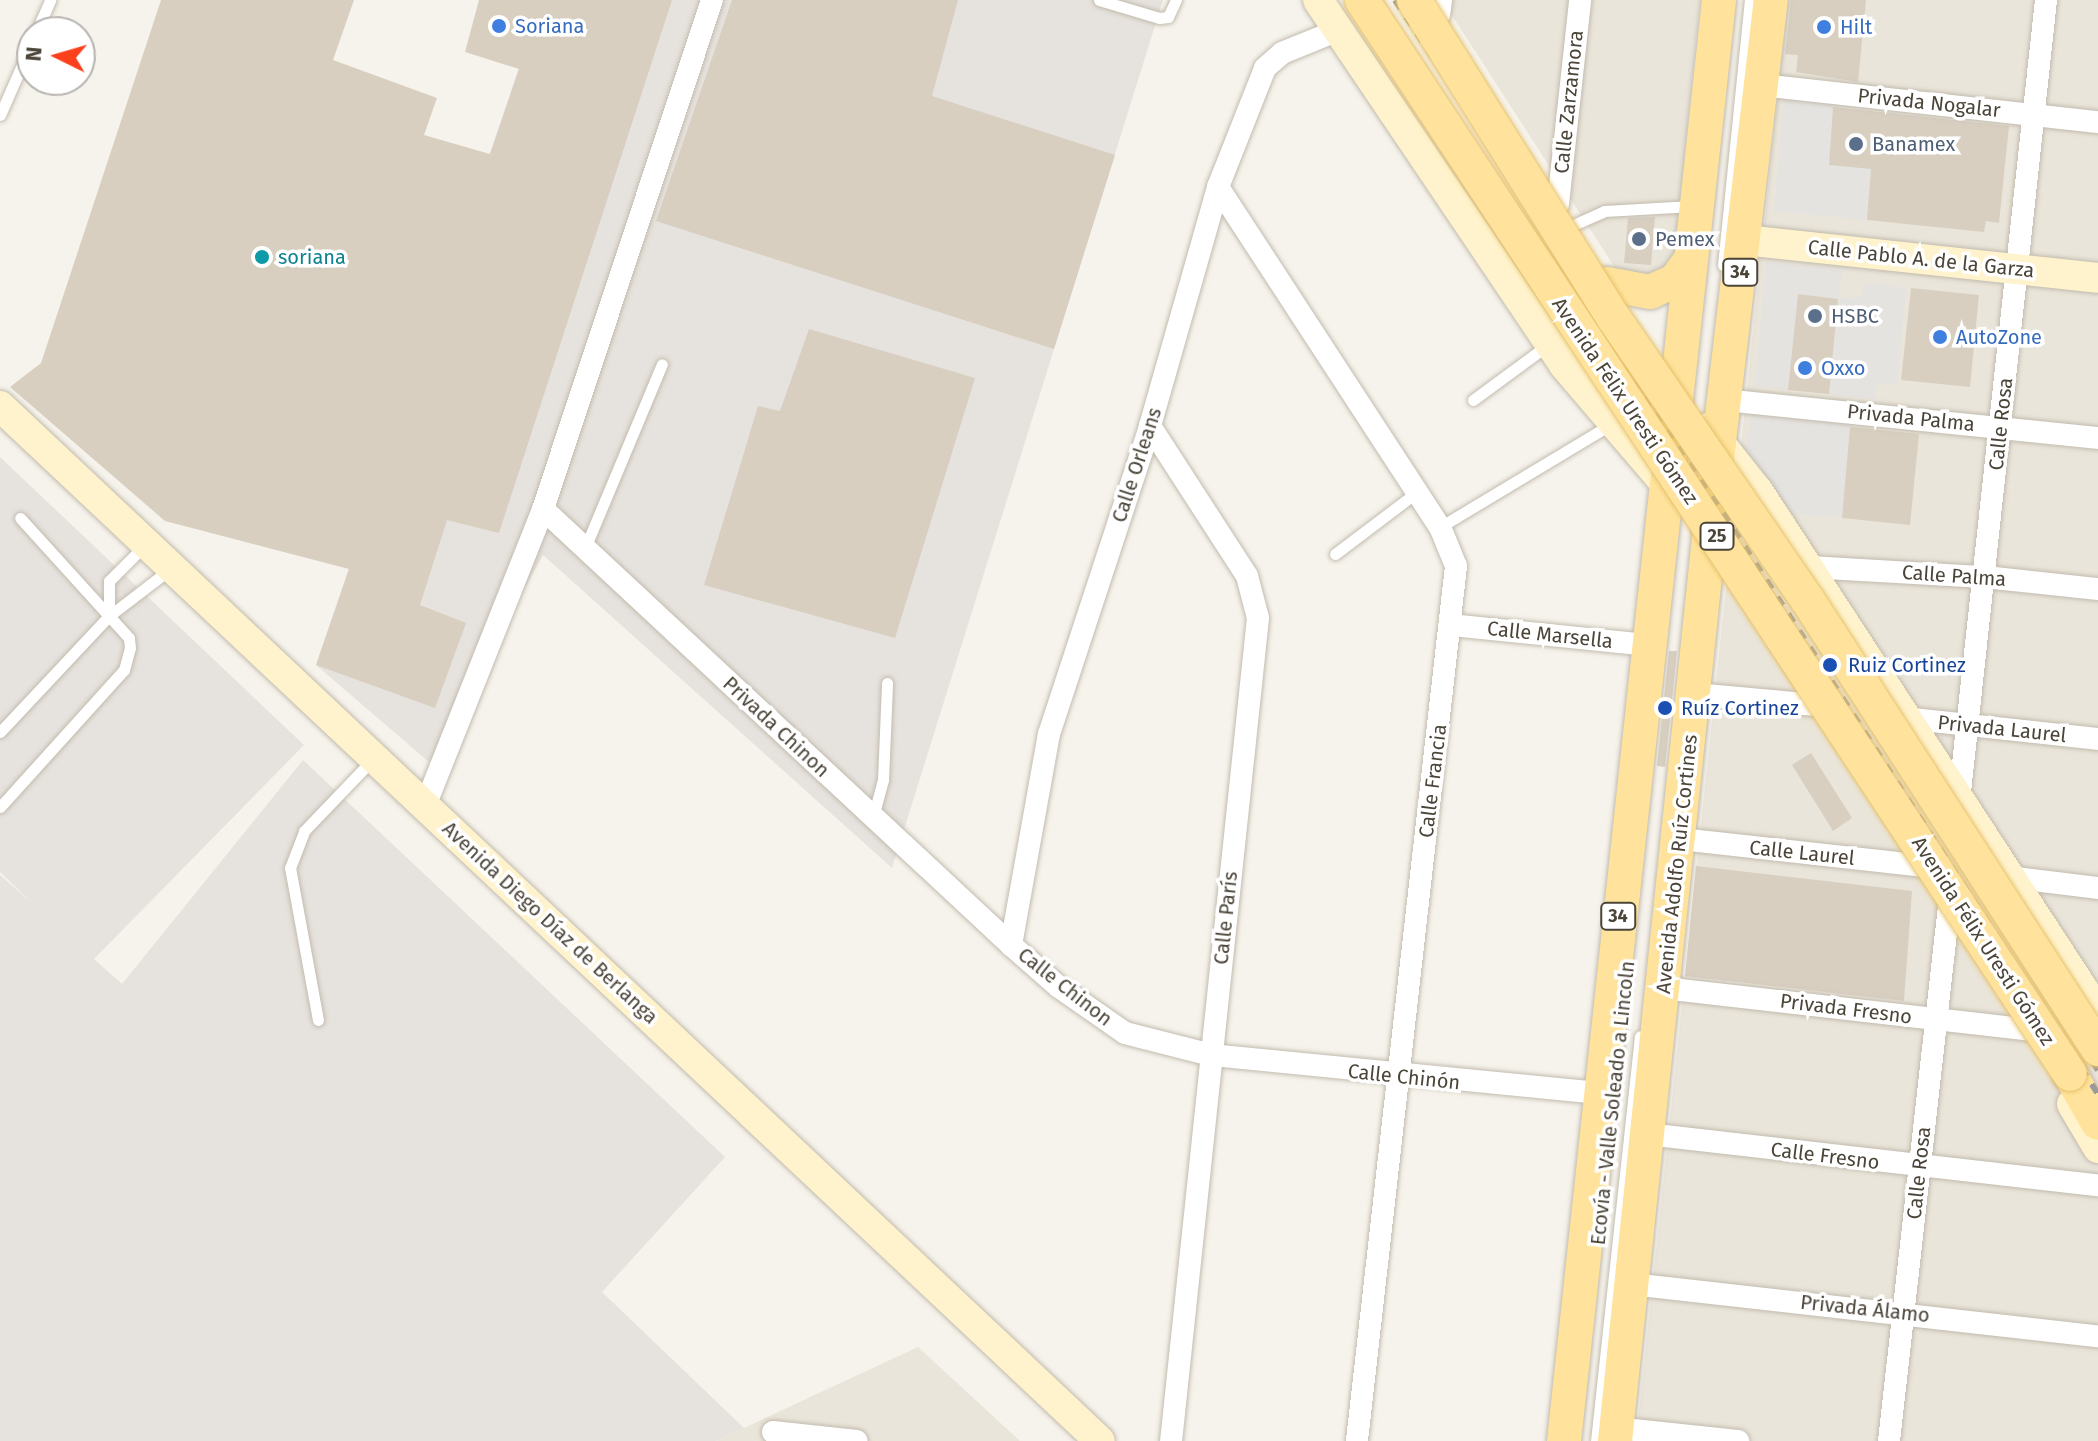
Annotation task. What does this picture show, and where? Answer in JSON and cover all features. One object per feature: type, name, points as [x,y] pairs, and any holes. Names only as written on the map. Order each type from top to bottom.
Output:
[{"type":"main road","name":"Avenida Félix Uresti Gómez","points":[[1362,0],[2070,1074],[2098,1123]]},
{"type":"main road","name":"Avenida Adolfo Ruíz Cortines","points":[[1609,1437],[1631,1284],[1695,694],[1704,412],[1691,259],[1719,0]]},
{"type":"main road","name":"Avenida Adolfo Ruíz Cortines","points":[[1564,1441],[1598,1093],[1672,492],[1704,412],[1744,240],[1771,0]]},
{"type":"main road","name":"Avenida Félix Uresti Gómez","points":[[1431,4],[1613,317],[1807,599],[2098,1049]]},
{"type":"main road","points":[[1607,284],[1650,292],[1675,281],[1691,259]]},
{"type":"street","points":[[425,806],[543,509],[712,0]]},
{"type":"street","points":[[1318,0],[1336,31],[1557,354],[1672,492],[1702,534],[2029,1030],[2098,1148]]},
{"type":"street","name":"Calle Zarzamora","points":[[1564,215],[1580,0]]},
{"type":"street","name":"Calle Rosa","points":[[1959,801],[1971,725],[2046,0]]},
{"type":"street","points":[[1431,4],[1607,284],[1636,327],[1704,412],[1809,567],[2098,1012]]},
{"type":"street","name":"Calle Orleans","points":[[1011,945],[1049,734],[1150,426],[1218,187],[1265,68],[1282,53],[1336,31]]},
{"type":"street","name":"Privada Nogalar","points":[[1761,85],[2098,122]]},
{"type":"street","name":"Calle Francia","points":[[1218,187],[1440,527],[1456,566],[1357,1441]]},
{"type":"street","name":"Calle Pablo A. de la Garza","points":[[1744,240],[2098,278]]},
{"type":"street","points":[[1557,354],[1590,372],[1604,369],[1626,353],[1636,327]]},
{"type":"street","name":"Avenida Diego Díaz de Berlanga","points":[[0,406],[1100,1441]]},
{"type":"street","name":"Privada Palma","points":[[1704,412],[2001,428],[2098,438]]},
{"type":"street","name":"Calle París","points":[[1150,426],[1247,576],[1257,607],[1171,1441]]},
{"type":"street","name":"Privada Chinon","points":[[543,509],[1011,945]]},
{"type":"street","points":[[1738,589],[1739,571],[1751,558],[1809,567]]},
{"type":"street","name":"Calle Palma","points":[[1809,567],[1985,577],[2098,589]]},
{"type":"street","name":"Calle Marsella","points":[[1451,625],[1654,647]]},
{"type":"street","points":[[1695,694],[1815,705]]},
{"type":"street","name":"Privada Laurel","points":[[1905,718],[2098,739]]},
{"type":"street","name":"Calle Laurel","points":[[1680,839],[1923,866]]},
{"type":"street","points":[[2008,877],[2098,888]]},
{"type":"street","name":"Calle Rosa","points":[[1889,1441],[1949,906]]},
{"type":"street","name":"Calle Chinon","points":[[1011,945],[1069,995],[1125,1033],[1211,1055]]},
{"type":"street","name":"Privada Fresno","points":[[1663,988],[2029,1030]]},
{"type":"street","name":"Calle Chinón","points":[[1211,1055],[1399,1077],[1598,1093]]},
{"type":"street","name":"Calle Fresno","points":[[1647,1134],[2098,1185]]},
{"type":"street","name":"Privada Álamo","points":[[1631,1284],[2098,1336]]},
{"type":"street","points":[[773,1432],[857,1441]]},
{"type":"street","points":[[1609,1437],[1738,1441]]},
{"type":"lane","points":[[1099,0],[1159,18],[1168,17],[1176,0]]},
{"type":"lane","points":[[1704,412],[1732,0]]},
{"type":"lane","points":[[1721,284],[1750,0]]},
{"type":"lane","points":[[0,115],[16,78]]},
{"type":"lane","points":[[1564,215],[1696,206]]},
{"type":"lane","points":[[1473,400],[1557,354]]},
{"type":"lane","points":[[585,548],[662,364]]},
{"type":"lane","points":[[1440,527],[1613,422]]},
{"type":"lane","points":[[1335,554],[1417,492]]},
{"type":"lane","points":[[0,807],[124,670],[129,638],[20,518]]},
{"type":"lane","points":[[109,616],[109,581],[145,545]]},
{"type":"lane","points":[[0,732],[109,616],[124,610],[170,569]]},
{"type":"lane","points":[[873,817],[883,780],[887,683]]},
{"type":"lane","points":[[318,1020],[290,868],[304,831],[374,758]]},
{"type":"lane","name":"Ecovía - Valle Soleado a Lincoln","points":[[1576,1441],[1649,765]]},
{"type":"lane","points":[[1609,1437],[1642,1018]]},
{"type":"shaded area","points":[[542,0],[1163,0],[892,868],[543,555],[429,762],[316,665]]},
{"type":"shaded area","points":[[1442,0],[1700,0],[1673,264],[1666,274],[1621,277]]},
{"type":"shaded area","points":[[1788,0],[2098,0],[2098,1441],[1636,1441]]},
{"type":"shaded area","points":[[1784,96],[1833,102],[1829,164],[1872,169],[1867,220],[1774,211]]},
{"type":"shaded area","points":[[1766,262],[1843,269],[1839,298],[1862,297],[1863,283],[1906,288],[1897,385],[1877,383],[1875,399],[1829,394],[1838,299],[1798,294],[1788,390],[1755,386]]},
{"type":"shaded area","points":[[1751,414],[1850,423],[1842,518],[1790,513],[1746,453]]},
{"type":"shaded area","points":[[0,457],[304,745],[94,959],[122,984],[303,760],[725,1157],[602,1292],[744,1428],[716,1441],[0,1441],[0,875],[32,903],[0,872]]},
{"type":"shaded area","points":[[918,1347],[1020,1441],[716,1441]]},
{"type":"building","name":"soriana","points":[[161,0],[354,0],[333,60],[437,98],[424,135],[490,154],[519,69],[465,52],[479,0],[672,0],[499,533],[447,520],[420,605],[466,623],[435,708],[316,665],[349,569],[165,521],[10,387],[41,363]]},
{"type":"building","points":[[732,0],[958,0],[932,96],[1115,155],[1054,349],[656,221]]},
{"type":"building","name":"Hilt","points":[[1791,0],[1866,0],[1858,82],[1796,72],[1798,55],[1785,54]]},
{"type":"building","points":[[1833,107],[2009,126],[1999,223],[1986,221],[1984,232],[1867,220],[1871,169],[1829,165]]},
{"type":"building","name":"Pemex","points":[[1655,217],[1651,265],[1624,263],[1628,218]]},
{"type":"building","name":"AutoZone","points":[[1911,288],[1979,295],[1970,387],[1901,380]]},
{"type":"building","points":[[1798,294],[1838,299],[1829,394],[1788,390]]},
{"type":"building","points":[[809,329],[975,378],[895,638],[704,585],[758,406],[780,411]]},
{"type":"building","points":[[1850,427],[1919,434],[1910,525],[1842,518]]},
{"type":"building","points":[[1669,651],[1677,651],[1665,767],[1657,766]]},
{"type":"building","points":[[1811,753],[1852,818],[1833,831],[1792,765]]},
{"type":"building","points":[[1696,866],[1912,891],[1904,1001],[1685,976]]},
{"type":"railway","points":[[1379,0],[1541,250],[1723,513],[2098,1094]]},
{"type":"railway","points":[[1395,0],[1877,727]]},
{"type":"railway","points":[[2007,929],[2098,1070]]},
{"type":"place","name":"Soriana","points":[[499,26]]},
{"type":"place","name":"Hilt","points":[[1824,27]]},
{"type":"place","name":"Banamex","points":[[1856,144]]},
{"type":"place","name":"Pemex","points":[[1639,239]]},
{"type":"place","name":"soriana","points":[[262,257]]},
{"type":"place","name":"HSBC","points":[[1815,316]]},
{"type":"place","name":"AutoZone","points":[[1940,337]]},
{"type":"place","name":"Oxxo","points":[[1805,368]]},
{"type":"place","name":"Ruiz Cortinez","points":[[1830,665]]},
{"type":"place","name":"Ruíz Cortinez","points":[[1665,708]]}]
